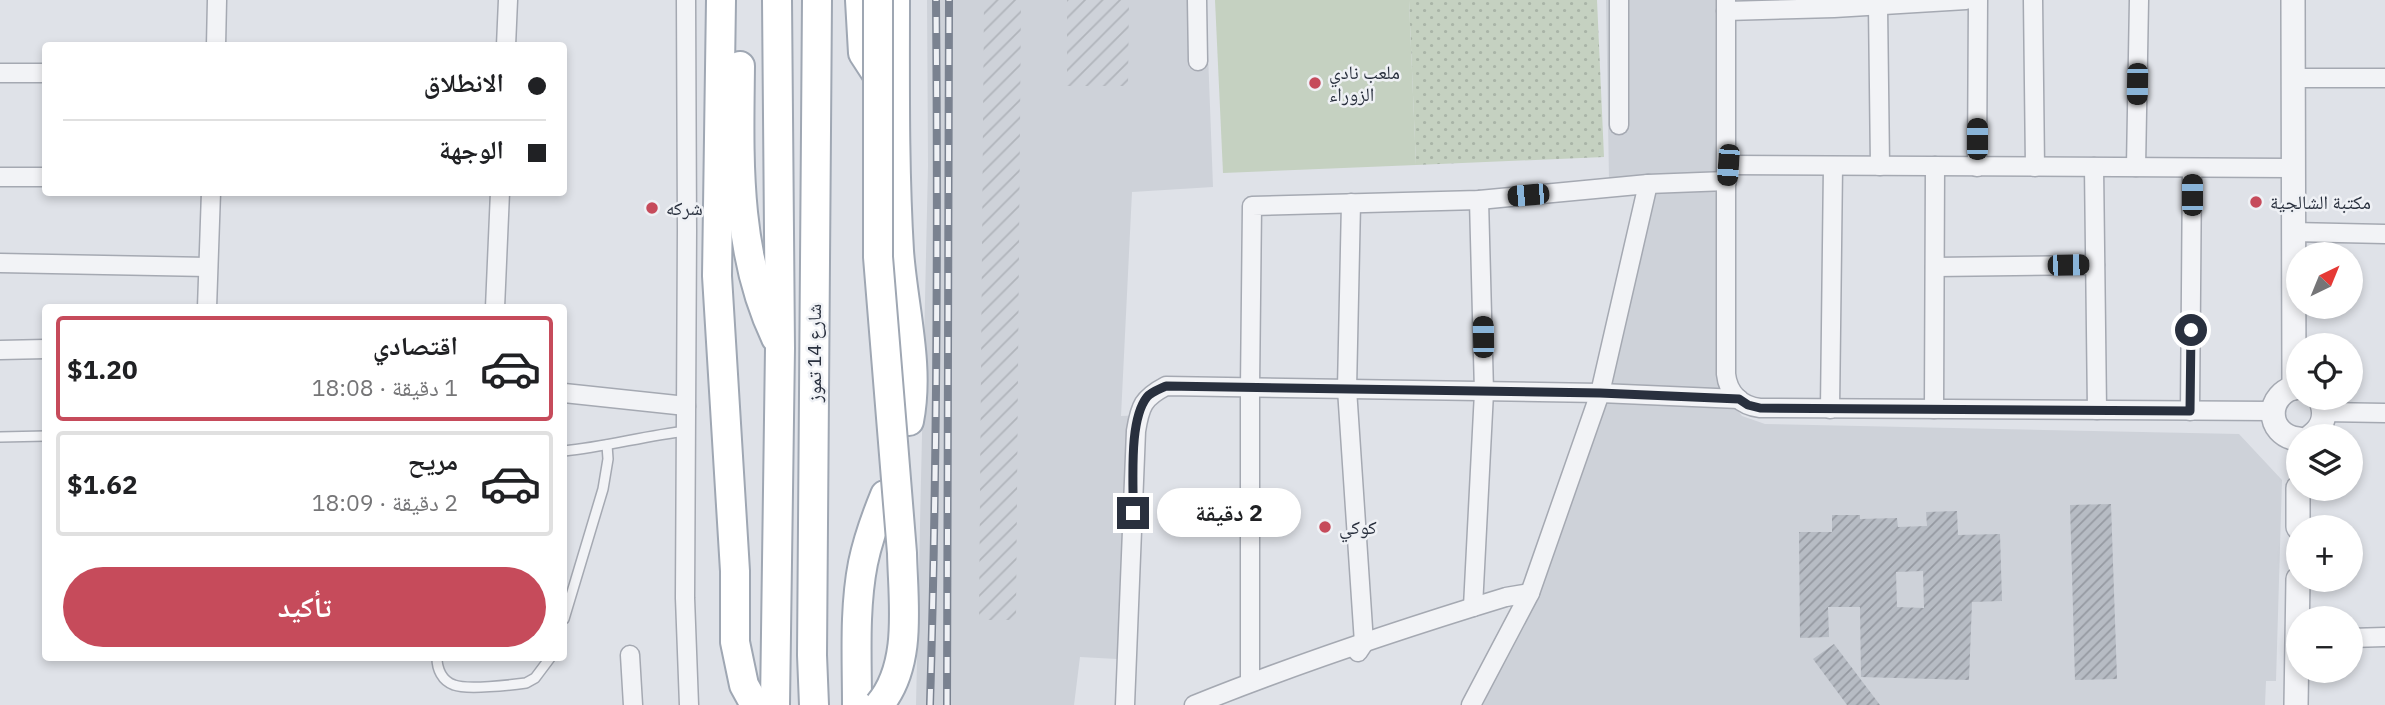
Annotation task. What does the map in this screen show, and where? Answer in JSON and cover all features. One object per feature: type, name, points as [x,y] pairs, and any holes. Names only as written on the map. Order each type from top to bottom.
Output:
[{"type":"main road","points":[[705,0],[706,51],[710,66],[721,80]]},
{"type":"main road","points":[[721,0],[717,276],[735,571],[735,642],[744,685],[755,705]]},
{"type":"main road","points":[[740,0],[739,158],[743,227],[753,280],[780,348]]},
{"type":"main road","name":"شارع 14 تموز","points":[[775,705],[780,348],[777,0]]},
{"type":"main road","name":"شارع 14 تموز","points":[[814,705],[812,641],[817,0]]},
{"type":"main road","points":[[860,0],[863,53],[878,76]]},
{"type":"main road","points":[[878,0],[878,257],[903,590],[901,656],[896,677],[879,705]]},
{"type":"main road","points":[[895,0],[896,173],[900,254],[913,390],[909,421]]},
{"type":"main road","points":[[908,333],[916,266],[912,0]]},
{"type":"main road","points":[[857,705],[858,598],[872,528],[885,495]]},
{"type":"street","points":[[216,42],[217,0]]},
{"type":"street","points":[[506,42],[508,0]]},
{"type":"street","points":[[686,0],[685,598],[689,705]]},
{"type":"street","points":[[1197,0],[1198,61]]},
{"type":"street","points":[[1619,0],[1619,125]]},
{"type":"street","points":[[1966,0],[1878,6],[1726,5],[1726,374],[1730,389],[1748,405],[1760,408],[2273,411]]},
{"type":"street","points":[[1977,167],[1978,0]]},
{"type":"street","points":[[2033,0],[2035,167]]},
{"type":"street","points":[[2136,167],[2139,0]]},
{"type":"street","points":[[2293,0],[2295,333]]},
{"type":"street","points":[[1878,6],[1880,166]]},
{"type":"street","points":[[0,73],[42,73]]},
{"type":"street","points":[[2293,78],[2385,78]]},
{"type":"street","points":[[1250,682],[1252,206],[1479,200],[1648,184],[1727,173],[1833,166],[2293,168]]},
{"type":"street","points":[[1830,409],[1833,166]]},
{"type":"street","points":[[1934,409],[1935,166]]},
{"type":"street","points":[[2094,167],[2096,410]]},
{"type":"street","points":[[2190,411],[2192,167]]},
{"type":"street","points":[[0,177],[42,177]]},
{"type":"street","points":[[1471,705],[1530,593],[1600,393],[1648,184]]},
{"type":"street","points":[[207,304],[211,196]]},
{"type":"street","points":[[495,304],[500,196]]},
{"type":"street","points":[[1473,607],[1485,392],[1479,200]]},
{"type":"street","points":[[1351,203],[1347,389],[1361,648]]},
{"type":"street","points":[[2293,232],[2385,234]]},
{"type":"street","points":[[0,263],[208,267]]},
{"type":"street","points":[[1935,267],[2095,265]]},
{"type":"street","points":[[0,350],[42,349]]},
{"type":"street","points":[[1125,705],[1136,431],[1139,413],[1148,396],[1166,386],[1600,393],[1739,399]]},
{"type":"street","points":[[2286,392],[2275,402],[2273,411],[2273,421],[2286,436]]},
{"type":"street","points":[[567,393],[686,406]]},
{"type":"street","points":[[2361,410],[2385,413]]},
{"type":"street","points":[[1194,705],[1250,682],[1361,648],[1473,607],[1530,593]]},
{"type":"street","points":[[2363,638],[2385,637]]},
{"type":"street","points":[[631,655],[633,705]]},
{"type":"street","points":[[2296,705],[2297,683]]},
{"type":"lane","points":[[567,451],[648,435],[687,431]]},
{"type":"lane","points":[[0,437],[42,436]]},
{"type":"lane","points":[[567,609],[603,489],[608,459],[607,445]]},
{"type":"lane","points":[[437,661],[444,679],[454,685],[464,686],[526,683],[535,678],[548,661]]},
{"type":"shaded area","points":[[927,0],[1206,0],[1213,187],[1132,192],[1121,416],[1145,415],[1117,659],[1080,657],[1074,705],[916,705],[928,166]]},
{"type":"shaded area","points":[[984,0],[1021,0],[1016,620],[979,620]]},
{"type":"shaded area","points":[[1067,0],[1129,0],[1128,86],[1067,86]]},
{"type":"shaded area","points":[[1606,0],[1719,0],[1721,388],[1742,416],[1765,424],[2239,434],[2282,480],[2276,681],[2266,681],[2265,705],[1483,705],[1537,591],[1656,177],[1609,180]]},
{"type":"green space","name":"ملعب نادي الزوراء","points":[[1215,0],[1409,0],[1416,165],[1223,173]]},
{"type":"green space","points":[[1409,0],[1597,0],[1604,157],[1416,165]]},
{"type":"building","points":[[2111,504],[2117,679],[2075,680],[2070,505]]},
{"type":"building","points":[[1957,511],[1958,535],[2000,534],[2002,601],[1972,602],[1969,680],[1861,677],[1860,607],[1828,607],[1829,637],[1800,638],[1799,532],[1832,532],[1832,515],[1860,515],[1860,519],[1897,518],[1898,527],[1927,526],[1926,512]],"holes":[[[1923,571],[1924,608],[1897,607],[1896,572]]]},
{"type":"building","points":[[1834,644],[1880,705],[1847,705],[1813,659]]},
{"type":"railway","points":[[930,705],[936,352],[936,0]]},
{"type":"railway","points":[[947,705],[949,0]]},
{"type":"place","name":"ملعب نادي الزوراء","points":[[1315,83]]},
{"type":"place","name":"مكتبة الشالجية","points":[[2256,202]]},
{"type":"place","name":"شركه","points":[[652,208]]},
{"type":"place","name":"كوكي","points":[[1325,527]]},
{"type":"route","points":[[1133,513],[1139,413],[1148,396],[1166,386],[1600,393],[1739,399],[1743,403],[1760,408],[2190,411],[2191,330]]}]
